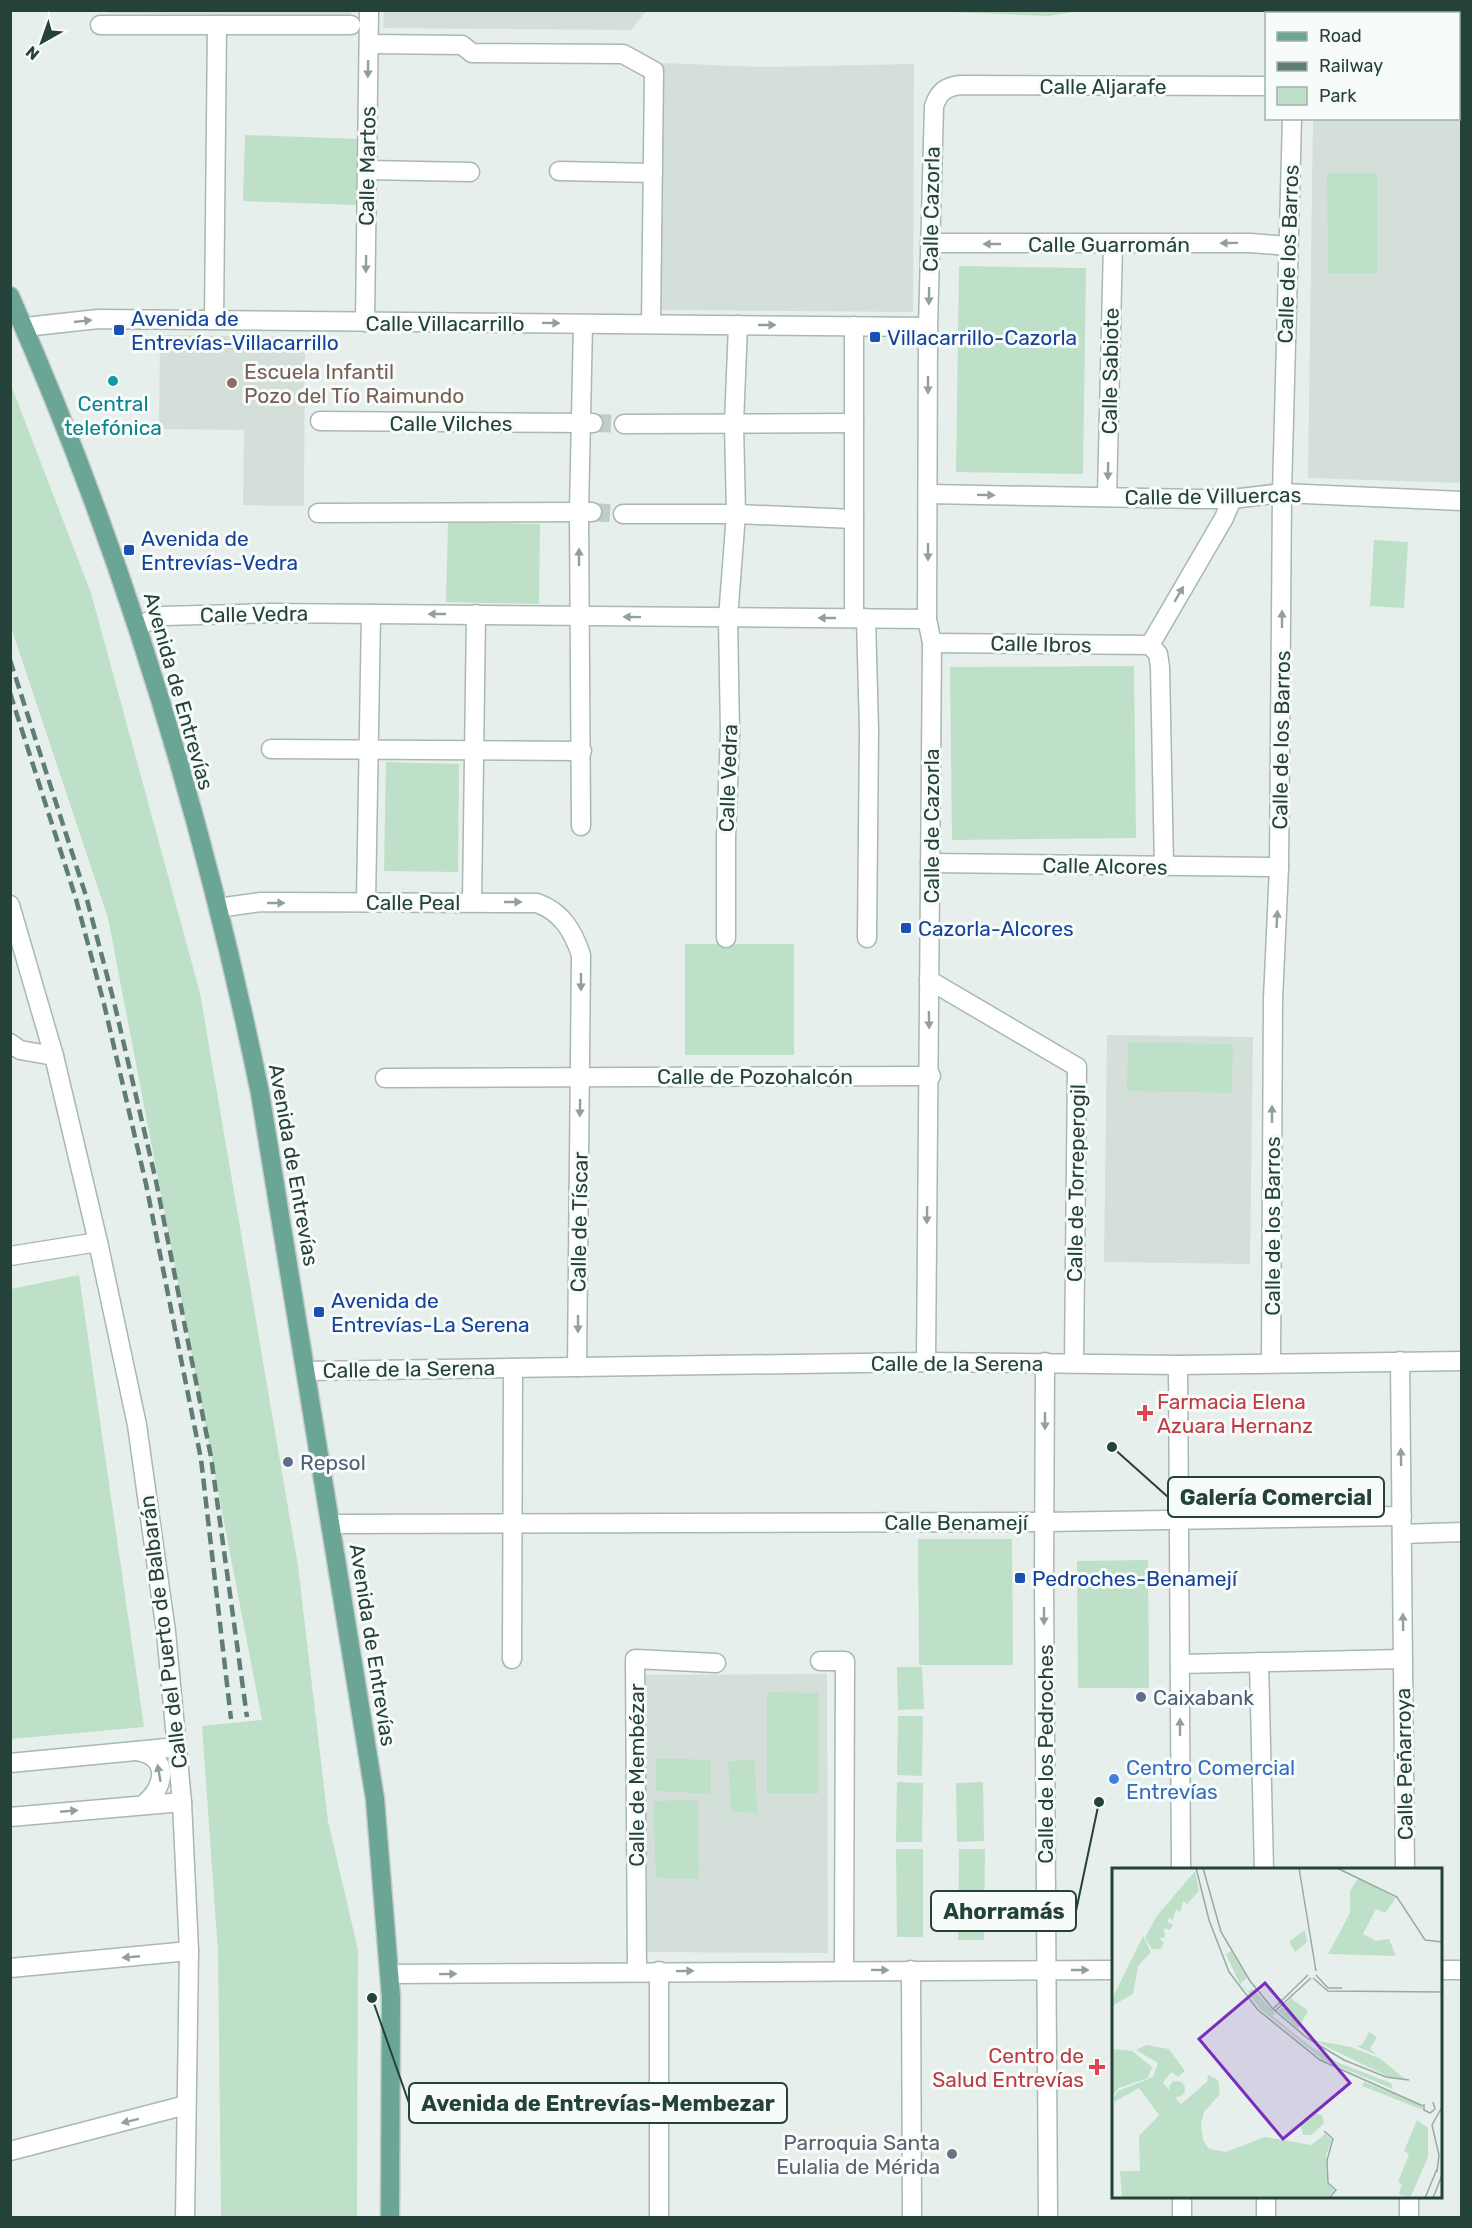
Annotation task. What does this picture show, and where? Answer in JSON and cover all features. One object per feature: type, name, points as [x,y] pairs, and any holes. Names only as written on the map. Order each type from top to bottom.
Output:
[{"type":"main road","name":"Avenida de Entrevías","points":[[10,296],[25,327],[139,625],[237,981],[260,1093],[375,1799],[390,1974],[390,2217]]},
{"type":"street","name":"Calle Martos","points":[[365,322],[369,10]]},
{"type":"street","points":[[100,25],[351,25]]},
{"type":"street","points":[[214,320],[217,25]]},
{"type":"street","points":[[369,44],[462,45],[472,53],[623,54],[654,71],[651,324]]},
{"type":"street","name":"Calle Aljarafe","points":[[941,92],[951,86],[1265,86]]},
{"type":"street","name":"Calle Cazorla","points":[[928,327],[933,118],[934,106],[941,92]]},
{"type":"street","name":"Calle de los Barros","points":[[1271,1361],[1273,999],[1280,867],[1282,493],[1292,120]]},
{"type":"street","points":[[367,170],[470,172]]},
{"type":"street","points":[[559,171],[653,173]]},
{"type":"street","name":"Calle Guarromán","points":[[930,243],[1251,243],[1287,246]]},
{"type":"street","name":"Calle Sabiote","points":[[1107,497],[1113,244]]},
{"type":"street","name":"Calle Villacarrillo","points":[[25,327],[98,320],[928,327]]},
{"type":"street","points":[[581,826],[579,616],[586,512],[588,423],[583,324]]},
{"type":"street","points":[[728,618],[736,514],[734,424],[738,325]]},
{"type":"street","points":[[854,326],[854,519],[869,730],[867,938]]},
{"type":"street","name":"Calle de Cazorla","points":[[926,1362],[931,1076],[928,980],[932,643],[927,619],[928,327]]},
{"type":"street","name":"Calle Vilches","points":[[320,421],[588,423]]},
{"type":"street","points":[[624,424],[854,423]]},
{"type":"street","name":"Calle de Villuercas","points":[[927,494],[1232,499],[1282,493],[1461,501]]},
{"type":"street","points":[[1164,867],[1160,667],[1158,654],[1150,645],[1224,518],[1232,499]]},
{"type":"street","points":[[318,513],[586,512]]},
{"type":"street","points":[[623,514],[736,514],[854,519]]},
{"type":"street","points":[[366,902],[371,614]]},
{"type":"street","name":"Calle Vedra","points":[[139,625],[164,616],[371,614],[927,619]]},
{"type":"street","points":[[472,902],[472,751],[476,614]]},
{"type":"street","name":"Calle Vedra","points":[[726,938],[726,838],[730,733],[728,618]]},
{"type":"street","name":"Calle Ibros","points":[[932,643],[1150,645]]},
{"type":"street","points":[[271,749],[582,751]]},
{"type":"street","name":"Calle Alcores","points":[[930,863],[1280,867]]},
{"type":"street","name":"Calle Peal","points":[[218,909],[261,902],[537,903],[550,908],[565,921],[575,937],[581,956]]},
{"type":"street","name":"Calle del Puerto de Balbarán","points":[[10,905],[54,1056],[98,1242],[137,1425],[166,1632],[182,1802],[189,1951],[185,2217]]},
{"type":"street","name":"Calle de Tíscar","points":[[577,1367],[581,956]]},
{"type":"street","name":"Calle de Torreperogil","points":[[928,980],[1077,1067],[1074,1363]]},
{"type":"street","points":[[10,1043],[20,1050],[54,1056]]},
{"type":"street","name":"Calle de Pozohalcón","points":[[580,1077],[931,1076]]},
{"type":"street","points":[[385,1078],[580,1077]]},
{"type":"street","points":[[10,1256],[98,1242]]},
{"type":"street","name":"Calle de la Serena","points":[[306,1371],[926,1362],[1178,1365],[1271,1361],[1461,1361]]},
{"type":"street","points":[[1400,1361],[1402,1516]]},
{"type":"street","name":"Calle de los Pedroches","points":[[1046,1362],[1044,1522],[1048,2217]]},
{"type":"street","points":[[1178,1365],[1180,1868]]},
{"type":"street","name":"Calle de la Serena","points":[[510,1522],[513,1368]]},
{"type":"street","name":"Calle Benamejí","points":[[331,1524],[1044,1522],[1402,1516]]},
{"type":"street","name":"Calle Peñarroya","points":[[1402,1516],[1405,1868]]},
{"type":"street","points":[[510,1522],[512,1659]]},
{"type":"street","points":[[1402,1534],[1461,1532]]},
{"type":"street","name":"Calle de Membézar","points":[[637,1972],[635,1659],[716,1663]]},
{"type":"street","name":"Calle Peñarroya","points":[[1180,1664],[1403,1659]]},
{"type":"street","points":[[820,1660],[845,1661],[844,1969]]},
{"type":"street","points":[[1259,1662],[1264,1868]]},
{"type":"street","points":[[10,1763],[177,1747]]},
{"type":"street","points":[[134,1751],[154,1759],[161,1773],[160,1787],[144,1804]]},
{"type":"street","points":[[10,1816],[182,1802]]},
{"type":"street","points":[[10,1968],[189,1951]]},
{"type":"street","points":[[390,1974],[844,1969],[1112,1970]]},
{"type":"street","points":[[911,1970],[912,2217]]},
{"type":"street","points":[[1442,1970],[1461,1970]]},
{"type":"street","points":[[659,1971],[659,2217]]},
{"type":"street","points":[[10,2151],[186,2105]]},
{"type":"street","points":[[1182,2198],[1182,2217]]},
{"type":"street","points":[[1266,2198],[1266,2217]]},
{"type":"street","points":[[1409,2198],[1409,2217]]},
{"type":"shaded area","points":[[384,10],[646,11],[631,30],[383,28]]},
{"type":"shaded area","points":[[108,11],[351,11],[351,17],[108,13]]},
{"type":"shaded area","points":[[1461,11],[1461,483],[1308,478],[1313,120],[1460,120],[1460,12],[1315,12]]},
{"type":"shaded area","points":[[660,63],[765,67],[914,64],[913,312],[658,310]]},
{"type":"shaded area","name":"Escuela Infantil Pozo del Tío Raimundo","points":[[160,335],[305,337],[304,506],[243,505],[244,430],[159,429]]},
{"type":"shaded area","points":[[1107,1035],[1253,1037],[1250,1264],[1104,1262]]},
{"type":"shaded area","points":[[827,1674],[828,1953],[647,1952],[645,1675]]},
{"type":"green space","points":[[1081,10],[1048,16],[922,11]]},
{"type":"green space","points":[[245,135],[359,139],[356,205],[243,201]]},
{"type":"green space","points":[[1327,173],[1377,173],[1377,273],[1328,273]]},
{"type":"green space","points":[[959,266],[1086,268],[1083,474],[956,472]]},
{"type":"green space","points":[[11,385],[91,593],[200,993],[298,1566],[328,1821],[358,1950],[357,2217],[221,2217],[218,1952],[202,1726],[262,1720],[108,918],[11,627]]},
{"type":"green space","points":[[448,522],[540,524],[539,604],[446,602]]},
{"type":"green space","points":[[1374,540],[1408,542],[1404,608],[1370,606]]},
{"type":"green space","points":[[1134,666],[1136,838],[952,840],[950,667]]},
{"type":"green space","points":[[386,762],[459,764],[458,872],[384,871]]},
{"type":"green space","points":[[685,944],[794,944],[794,1055],[685,1055]]},
{"type":"green space","points":[[1128,1042],[1233,1044],[1232,1093],[1127,1091]]},
{"type":"green space","points":[[79,1275],[144,1727],[11,1739],[11,1289]]},
{"type":"green space","points":[[918,1539],[1012,1539],[1013,1665],[919,1665]]},
{"type":"green space","points":[[1148,1560],[1149,1688],[1078,1688],[1077,1561]]},
{"type":"green space","points":[[897,1667],[922,1667],[924,1709],[898,1710]]},
{"type":"green space","points":[[767,1692],[818,1693],[818,1794],[767,1793]]},
{"type":"green space","points":[[898,1716],[923,1716],[922,1776],[897,1775]]},
{"type":"green space","points":[[656,1758],[711,1760],[711,1794],[656,1791]]},
{"type":"green space","points":[[755,1760],[757,1813],[731,1812],[728,1761]]},
{"type":"green space","points":[[897,1782],[923,1783],[922,1842],[896,1842]]},
{"type":"green space","points":[[983,1782],[984,1841],[957,1842],[956,1783]]},
{"type":"green space","points":[[698,1800],[699,1879],[656,1878],[653,1801]]},
{"type":"green space","points":[[896,1849],[923,1849],[923,1937],[897,1937]]},
{"type":"green space","points":[[959,1849],[985,1849],[984,1940],[958,1940]]},
{"type":"tunnel","points":[[593,423],[624,424]]},
{"type":"tunnel","points":[[592,512],[623,514]]},
{"type":"railway","points":[[10,660],[86,896],[114,1002],[156,1181],[211,1457],[247,1717]]},
{"type":"railway","points":[[10,693],[76,899],[104,1004],[146,1184],[201,1459],[231,1719]]},
{"type":"place","name":"Avenida de Entrevías-Villacarrillo","points":[[119,330]]},
{"type":"place","name":"Villacarrillo-Cazorla","points":[[875,337]]},
{"type":"place","name":"Central telefónica","points":[[113,381]]},
{"type":"place","name":"Escuela Infantil Pozo del Tío Raimundo","points":[[232,383]]},
{"type":"place","name":"Avenida de Entrevías-Vedra","points":[[129,550]]},
{"type":"place","name":"Cazorla-Alcores","points":[[906,928]]},
{"type":"place","name":"Avenida de Entrevías-La Serena","points":[[319,1312]]},
{"type":"place","name":"Farmacia Elena Azuara Hernanz","points":[[1145,1413]]},
{"type":"place","name":"Galería Comercial","points":[[1112,1447]]},
{"type":"place","name":"Repsol","points":[[288,1462]]},
{"type":"place","name":"Pedroches-Benamejí","points":[[1020,1578]]},
{"type":"place","name":"Caixabank","points":[[1141,1697]]},
{"type":"place","name":"Centro Comercial Entrevías","points":[[1114,1779]]},
{"type":"place","name":"Ahorramás","points":[[1099,1802]]},
{"type":"place","name":"Avenida de Entrevías-Membezar","points":[[372,1998]]},
{"type":"place","name":"Centro de Salud Entrevías","points":[[1097,2067]]},
{"type":"place","name":"Parroquia Santa Eulalia de Mérida","points":[[952,2154]]}]
